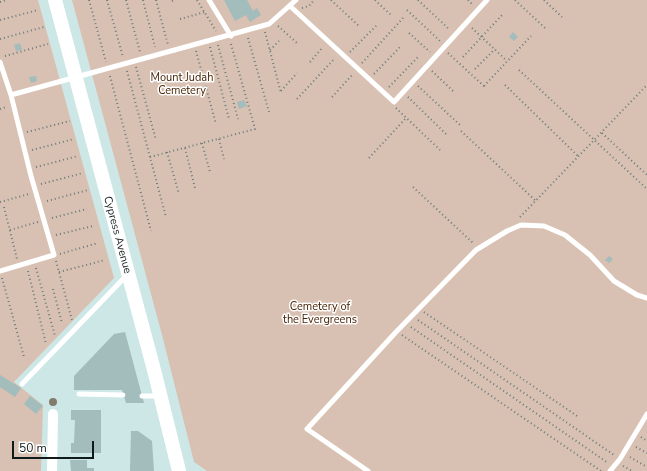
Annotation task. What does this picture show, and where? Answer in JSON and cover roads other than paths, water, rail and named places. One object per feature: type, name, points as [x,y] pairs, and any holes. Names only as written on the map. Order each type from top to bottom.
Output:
[{"type":"street","name":"Cypress Avenue","points":[[55,0],[160,396],[178,471]]},
{"type":"street","points":[[52,471],[53,414]]},
{"type":"lane","points":[[209,0],[230,38]]},
{"type":"lane","points":[[11,95],[142,59],[230,38],[269,24],[291,8],[296,0]]},
{"type":"lane","points":[[291,8],[394,102],[487,0]]},
{"type":"lane","points":[[0,62],[11,95],[29,168],[54,255],[0,271]]},
{"type":"lane","points":[[368,471],[307,429],[418,308],[479,248],[507,230],[521,225],[544,226],[566,235],[590,255],[614,282],[637,296],[647,298]]},
{"type":"lane","points":[[22,384],[128,274]]},
{"type":"lane","points":[[79,394],[123,395]]},
{"type":"lane","points":[[142,396],[160,396]]},
{"type":"lane","points":[[612,469],[620,459],[647,414]]},
{"type":"park label","name":"Mount Judah Cemetery","points":[[182,84]]},
{"type":"park label","name":"Cemetery of the Evergreens","points":[[320,313]]}]
